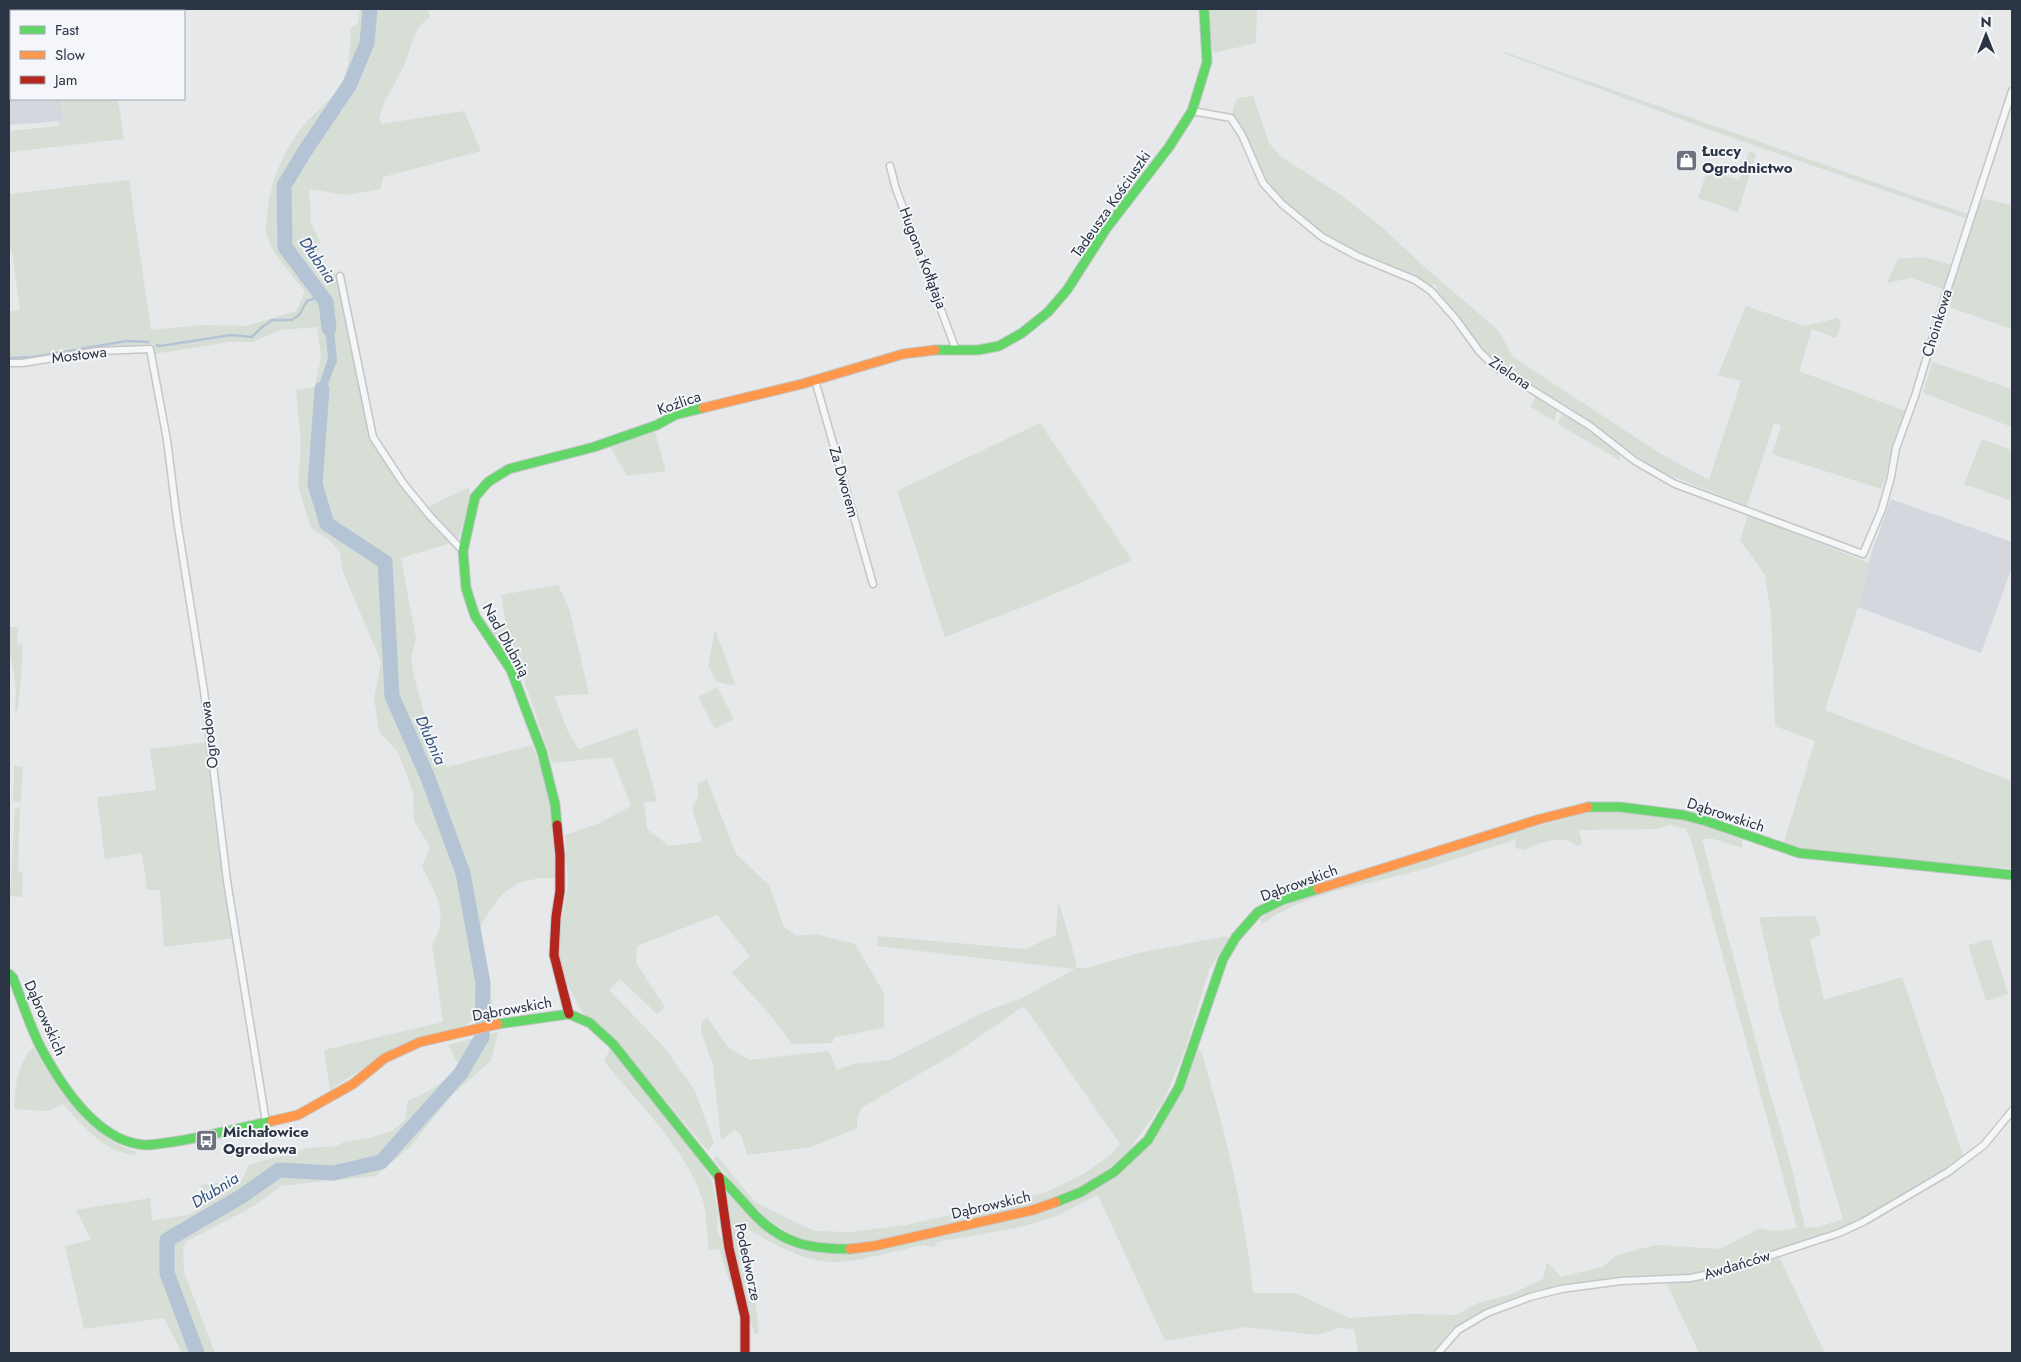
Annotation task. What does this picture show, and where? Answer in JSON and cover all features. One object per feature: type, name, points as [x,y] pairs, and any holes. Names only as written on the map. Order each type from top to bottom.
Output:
[{"type":"street","name":"Tadeusza Kościuszki","points":[[956,350],[978,350],[999,346],[1022,333],[1048,312],[1067,290],[1106,229],[1169,147],[1192,111],[1207,62],[1204,9]]},
{"type":"street","name":"Choinkowa","points":[[1863,554],[1882,508],[1896,448],[1915,396],[2012,91]]},
{"type":"street","name":"Zielona","points":[[1192,111],[1231,118],[1242,135],[1263,183],[1282,204],[1322,237],[1357,256],[1415,280],[1431,291],[1455,318],[1479,351],[1494,366],[1590,426],[1635,461],[1675,484],[1863,554]]},
{"type":"street","name":"Hugona Kołłątaja","points":[[890,166],[896,189],[956,350]]},
{"type":"street","points":[[340,276],[374,437],[403,483],[430,516],[463,551]]},
{"type":"street","name":"Mostowa","points":[[9,363],[22,363],[98,351],[150,348]]},
{"type":"street","name":"Ogrodowa","points":[[150,348],[167,440],[177,520],[204,691],[227,881],[266,1122]]},
{"type":"street","name":"Koźlica","points":[[463,551],[475,497],[488,482],[509,469],[594,447],[657,425],[675,416],[815,380],[903,354],[928,350],[956,350]]},
{"type":"street","name":"Za Dworem","points":[[815,380],[873,584]]},
{"type":"street","name":"Nad Dłubnią","points":[[463,551],[466,588],[475,616],[511,670],[542,752],[555,804],[560,855],[560,891],[556,917],[554,955],[569,1014]]},
{"type":"street","name":"Dąbrowskich","points":[[9,974],[13,978],[41,1048],[71,1095],[91,1119],[111,1135],[130,1143],[147,1146],[298,1116],[354,1084],[385,1058],[420,1042],[497,1024],[569,1014],[590,1022],[613,1044],[683,1129],[719,1177],[734,1190],[757,1217],[783,1238],[804,1246],[850,1249],[874,1246],[1033,1210],[1081,1192],[1114,1172],[1148,1140],[1178,1087],[1223,959],[1236,937],[1258,912],[1282,900],[1540,819],[1587,808],[1620,807],[1683,815],[1799,853],[2012,875]]},
{"type":"street","name":"Awdańców","points":[[1438,1353],[1458,1330],[1487,1313],[1530,1296],[1621,1280],[1690,1278],[1720,1272],[1839,1233],[1862,1222],[1954,1168],[1984,1146],[2012,1111]]},
{"type":"street","name":"Podedworze","points":[[719,1177],[721,1201],[746,1321],[745,1353]]},
{"type":"shaded area","points":[[360,9],[428,9],[430,17],[424,21],[416,32],[404,65],[384,103],[379,118],[382,124],[464,111],[481,151],[383,177],[380,189],[347,195],[309,189],[311,222],[320,242],[317,267],[321,276],[335,273],[370,439],[404,490],[451,543],[401,558],[416,639],[411,658],[414,677],[432,740],[447,767],[532,745],[543,773],[549,797],[557,878],[539,878],[519,883],[502,894],[483,921],[478,936],[495,1016],[469,1022],[466,1026],[421,1037],[393,1048],[330,1090],[324,1050],[443,1022],[432,944],[438,934],[441,914],[436,895],[422,867],[430,847],[414,821],[413,792],[398,752],[379,732],[374,698],[381,662],[343,572],[340,552],[328,539],[311,528],[298,486],[301,442],[296,390],[315,387],[321,356],[317,327],[280,330],[253,342],[230,342],[154,354],[153,344],[100,347],[26,360],[9,360],[9,312],[20,310],[12,251],[9,251],[9,194],[129,180],[151,330],[202,325],[247,326],[296,311],[305,292],[278,258],[267,236],[266,228],[270,195],[278,170],[295,136],[334,93],[343,80],[350,48],[351,28],[358,23]]},
{"type":"shaded area","points":[[1208,9],[1257,9],[1256,43],[1213,53]]},
{"type":"shaded area","points":[[1502,51],[1968,214],[1965,218],[1718,133],[1503,53]]},
{"type":"shaded area","points":[[9,73],[10,100],[61,100],[63,121],[9,125]]},
{"type":"shaded area","points":[[1253,96],[1269,143],[1280,156],[1341,195],[1383,228],[1420,263],[1498,330],[1513,357],[1661,454],[1709,480],[1741,381],[1718,375],[1746,306],[1805,326],[1838,318],[1841,326],[1836,338],[1812,329],[1799,371],[1905,411],[1893,442],[1887,472],[1881,489],[1772,454],[1781,426],[1774,423],[1747,506],[1657,470],[1593,425],[1494,362],[1481,348],[1450,306],[1436,292],[1437,287],[1434,284],[1430,288],[1409,275],[1338,241],[1317,229],[1287,206],[1269,184],[1246,138],[1231,116],[1237,98]]},
{"type":"shaded area","points":[[61,100],[118,100],[124,139],[9,152],[9,131],[59,126],[59,121],[63,121]]},
{"type":"shaded area","points":[[1749,151],[1756,154],[1738,212],[1698,198],[1707,171],[1739,180]]},
{"type":"shaded area","points":[[1980,198],[2012,205],[2012,329],[1946,306]]},
{"type":"shaded area","points":[[1923,257],[1952,265],[1944,289],[1911,278],[1887,283],[1898,259]]},
{"type":"shaded area","points":[[1932,362],[2012,389],[2012,427],[1923,393]]},
{"type":"shaded area","points":[[1536,395],[1558,409],[1554,421],[1531,407]]},
{"type":"shaded area","points":[[1563,412],[1597,433],[1621,453],[1619,460],[1558,424]]},
{"type":"shaded area","points":[[1040,423],[1132,560],[1043,599],[945,637],[897,491]]},
{"type":"shaded area","points":[[655,432],[666,471],[627,476],[610,447]]},
{"type":"shaded area","points":[[1982,439],[2012,450],[2012,501],[1964,484]]},
{"type":"shaded area","points":[[469,487],[470,498],[458,540],[428,507]]},
{"type":"shaded area","points":[[1891,499],[2012,542],[2012,567],[1981,653],[1858,607],[1872,551]]},
{"type":"shaded area","points":[[1748,515],[1869,563],[1858,607],[1825,710],[2012,781],[2012,868],[1940,864],[1783,845],[1815,741],[1775,726],[1771,614],[1765,575],[1740,540]]},
{"type":"shaded area","points":[[558,585],[569,608],[589,694],[554,696],[569,734],[579,749],[637,728],[657,801],[644,803],[647,829],[669,846],[700,842],[702,840],[692,808],[698,797],[698,783],[707,779],[736,854],[769,885],[784,927],[797,936],[816,934],[855,944],[884,993],[884,1028],[835,1037],[832,1043],[792,1044],[772,1017],[732,973],[750,956],[717,915],[637,946],[636,963],[665,1007],[657,1014],[620,979],[609,990],[665,1048],[695,1091],[714,1143],[708,1151],[612,1036],[582,1012],[566,982],[557,946],[568,885],[565,835],[600,823],[631,806],[612,757],[552,763],[522,674],[488,630],[506,625],[501,595]]},
{"type":"shaded area","points":[[9,627],[18,627],[17,645],[22,644],[18,709],[15,714],[16,691],[14,671],[9,652]]},
{"type":"shaded area","points":[[715,629],[736,686],[717,682],[708,666]]},
{"type":"shaded area","points":[[717,687],[734,719],[715,729],[698,697]]},
{"type":"shaded area","points":[[208,742],[211,785],[234,938],[164,947],[160,890],[147,890],[142,853],[105,859],[97,797],[156,790],[150,749]]},
{"type":"shaded area","points":[[14,766],[23,766],[21,802],[13,801]]},
{"type":"shaded area","points":[[20,807],[18,871],[23,872],[22,897],[10,896],[15,808]]},
{"type":"shaded area","points":[[1598,810],[1655,814],[1694,822],[1742,840],[1742,848],[1714,839],[1702,839],[1767,1083],[1792,1168],[1805,1228],[1818,1227],[1843,1219],[1781,1013],[1759,917],[1816,916],[1821,935],[1810,939],[1824,1000],[1902,977],[1966,1164],[1951,1176],[1847,1233],[1778,1255],[1825,1353],[1699,1353],[1664,1278],[1550,1290],[1512,1299],[1454,1327],[1432,1353],[1358,1353],[1354,1329],[1339,1328],[1317,1335],[1245,1327],[1165,1341],[1098,1195],[1056,1216],[1021,1227],[938,1242],[934,1247],[923,1245],[850,1261],[827,1262],[815,1260],[791,1252],[746,1228],[759,1333],[754,1334],[732,1238],[728,1217],[727,1193],[732,1195],[774,1237],[795,1248],[818,1253],[853,1252],[1036,1212],[1073,1200],[1094,1189],[1136,1157],[1155,1139],[1179,1096],[1197,1049],[1201,1051],[1210,1081],[1233,1171],[1245,1232],[1253,1293],[1295,1293],[1349,1318],[1412,1314],[1456,1315],[1478,1303],[1512,1294],[1543,1279],[1547,1262],[1561,1277],[1602,1267],[1617,1255],[1656,1245],[1720,1249],[1760,1228],[1774,1231],[1797,1228],[1691,840],[1686,829],[1670,825],[1657,829],[1579,830],[1582,844],[1576,846],[1571,842],[1558,839],[1540,843],[1524,850],[1515,848],[1516,840],[1511,841],[1406,874],[1350,887],[1294,906],[1262,924],[1260,920],[1271,911],[1304,897],[1518,831]]},
{"type":"shaded area","points":[[1058,900],[1076,961],[1076,968],[1087,968],[1139,953],[1227,936],[1229,939],[1209,970],[1185,1050],[1162,1104],[1129,1150],[1107,1170],[1076,1189],[1029,1206],[912,1233],[841,1245],[822,1244],[796,1238],[770,1221],[741,1193],[714,1159],[716,1155],[755,1202],[814,1231],[851,1232],[906,1225],[1044,1193],[1082,1175],[1112,1154],[1120,1144],[1024,1006],[954,1054],[861,1108],[857,1120],[857,1128],[811,1147],[747,1155],[741,1134],[734,1130],[721,1140],[713,1065],[701,1032],[701,1023],[707,1017],[728,1047],[749,1060],[829,1051],[837,1070],[853,1064],[890,1060],[984,1012],[1020,999],[1075,969],[877,946],[878,936],[1025,949],[1056,935]]},
{"type":"shaded area","points":[[1991,939],[2008,994],[1986,1001],[1968,945]]},
{"type":"shaded area","points":[[498,1032],[491,1061],[454,1093],[410,1147],[376,1176],[281,1186],[254,1206],[187,1241],[183,1247],[184,1272],[215,1353],[182,1353],[164,1318],[84,1329],[65,1246],[91,1240],[76,1210],[150,1198],[152,1221],[191,1214],[200,1208],[201,1185],[242,1180],[249,1165],[307,1148],[337,1146],[344,1142],[370,1138],[393,1130],[405,1120],[408,1101],[436,1086],[455,1070],[458,1064],[448,1045]]},
{"type":"shaded area","points":[[33,1047],[64,1095],[88,1123],[119,1144],[136,1152],[135,1155],[124,1153],[104,1144],[86,1129],[63,1104],[48,1111],[15,1109],[15,1093],[20,1068]]},
{"type":"shaded area","points":[[610,1049],[698,1156],[712,1181],[718,1212],[717,1230],[723,1242],[733,1282],[730,1283],[719,1249],[709,1251],[705,1211],[695,1181],[659,1126],[604,1061]]},
{"type":"water","points":[[323,307],[332,308],[337,361],[326,389],[326,406],[316,410],[317,391],[328,358]]},
{"type":"waterway","name":"Dłubnia","points":[[329,328],[326,302],[285,247],[284,186],[350,84],[367,43],[370,9]]},
{"type":"waterway","points":[[157,345],[231,335],[252,337],[272,320],[292,320],[299,315],[307,301],[322,296]]},
{"type":"waterway","points":[[9,358],[33,357],[127,341],[148,342]]},
{"type":"waterway","name":"Dłubnia","points":[[197,1353],[167,1273],[167,1240],[242,1196],[279,1170],[333,1173],[381,1162],[461,1073],[482,1037],[483,983],[463,873],[428,778],[392,696],[385,562],[327,524],[315,484],[322,389]]},
{"type":"traffic: fast","points":[[935,350],[978,350],[999,346],[1022,333],[1048,312],[1067,290],[1106,229],[1169,147],[1192,111],[1207,62],[1204,9]]},
{"type":"traffic: fast","points":[[557,825],[555,804],[542,752],[511,670],[475,616],[466,588],[463,551],[475,497],[488,482],[509,469],[594,447],[657,425],[675,415],[703,408]]},
{"type":"traffic: fast","points":[[1588,807],[1620,807],[1683,815],[1799,853],[2012,875]]},
{"type":"traffic: fast","points":[[1056,1202],[1081,1192],[1114,1172],[1148,1140],[1179,1087],[1223,959],[1236,937],[1258,912],[1282,900],[1318,889]]},
{"type":"traffic: fast","points":[[9,974],[13,978],[37,1040],[60,1079],[83,1110],[112,1134],[128,1142],[152,1145],[197,1138],[272,1121]]},
{"type":"traffic: fast","points":[[498,1024],[569,1014],[590,1023],[613,1044],[719,1177],[767,1226],[778,1234],[800,1244],[823,1248],[850,1249]]},
{"type":"traffic: slow","points":[[703,408],[802,384],[903,354],[935,350]]},
{"type":"traffic: slow","points":[[1318,889],[1540,819],[1588,807]]},
{"type":"traffic: slow","points":[[272,1121],[298,1115],[353,1084],[385,1058],[420,1042],[498,1024]]},
{"type":"traffic: slow","points":[[850,1249],[874,1246],[1033,1210],[1056,1202]]},
{"type":"traffic: jam","points":[[557,825],[560,855],[560,891],[556,917],[554,955],[569,1014]]},
{"type":"traffic: jam","points":[[719,1177],[729,1248],[745,1317],[745,1353]]},
{"type":"place","name":"Łuccy Ogrodnictwo","points":[[1686,160]]},
{"type":"place","name":"Michałowice Ogrodowa","points":[[207,1141]]}]
